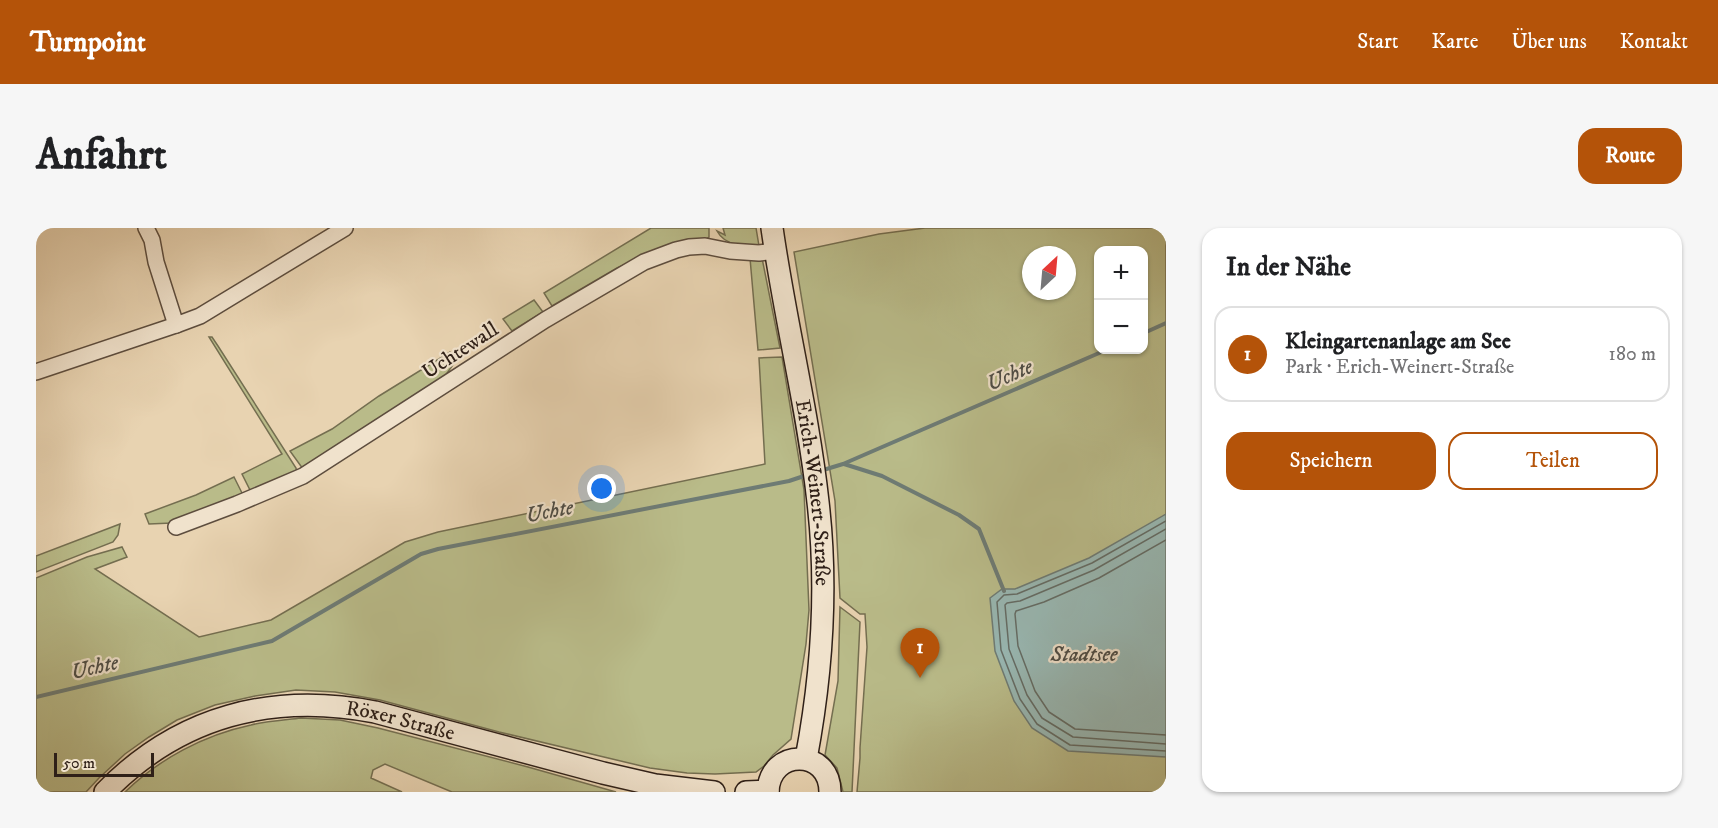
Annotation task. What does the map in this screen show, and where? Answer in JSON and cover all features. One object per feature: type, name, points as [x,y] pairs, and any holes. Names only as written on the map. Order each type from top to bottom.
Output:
[{"type":"street","points":[[146,228],[152,240],[156,262],[176,325]]},
{"type":"street","points":[[36,372],[200,315],[345,228]]},
{"type":"street","name":"Erich-Weinert-Straße","points":[[772,228],[816,482],[822,559],[823,629],[817,697],[806,759]]},
{"type":"street","name":"Uchtewall","points":[[176,527],[303,476],[545,320],[644,262],[676,250],[705,246],[730,251],[759,253],[775,251]]},
{"type":"street","name":"Röxer Straße","points":[[105,792],[147,755],[197,728],[251,710],[274,706],[309,705],[375,712],[613,776],[656,785],[714,792]]},
{"type":"street","points":[[746,792],[768,791],[772,774],[779,766],[795,759],[806,759],[817,764],[825,772],[830,784],[830,792]]},
{"type":"green space","points":[[651,228],[709,228],[709,237],[652,252],[617,268],[552,306],[544,293]]},
{"type":"green space","points":[[723,228],[756,228],[759,246],[741,245],[725,240],[717,231],[725,235]]},
{"type":"green space","points":[[925,228],[1166,228],[1166,792],[857,792],[867,647],[865,614],[860,614],[840,598],[835,501],[794,252],[879,234]]},
{"type":"green space","points":[[750,258],[762,258],[780,348],[758,350]]},
{"type":"green space","points":[[534,300],[543,312],[512,331],[503,319]]},
{"type":"green space","points":[[209,337],[212,337],[218,346],[297,473],[251,492],[242,474],[282,454]]},
{"type":"green space","points":[[450,352],[454,361],[444,379],[303,469],[290,451],[332,429],[379,396]]},
{"type":"green space","points":[[782,357],[804,490],[809,610],[791,739],[756,772],[687,773],[650,768],[499,732],[380,700],[335,692],[296,690],[215,705],[177,720],[125,754],[86,792],[36,792],[36,578],[87,557],[122,547],[127,557],[95,569],[199,637],[271,620],[405,542],[438,532],[765,464],[759,358]]},
{"type":"green space","points":[[234,477],[243,495],[172,523],[149,524],[145,514],[196,495]]},
{"type":"green space","points":[[120,524],[118,535],[113,542],[36,572],[36,556]]},
{"type":"green space","points":[[840,607],[860,622],[852,792],[843,792],[837,768],[825,755],[838,681]]},
{"type":"green space","points":[[301,718],[340,720],[378,728],[616,792],[452,792],[385,764],[373,770],[371,778],[402,792],[125,792],[152,769],[199,742],[233,729]]},
{"type":"water","name":"Stadtsee","points":[[1166,514],[1166,757],[1068,751],[1032,728],[1014,701],[995,651],[990,598],[1002,589],[1015,589],[1089,558]]},
{"type":"waterway","name":"Uchte","points":[[1148,331],[1166,323]]},
{"type":"waterway","name":"Uchte","points":[[820,471],[843,464],[1097,354]]},
{"type":"waterway","points":[[844,464],[882,476],[959,515],[979,529],[1004,591]]},
{"type":"waterway","name":"Uchte","points":[[36,697],[272,641],[421,554],[438,549],[789,481],[807,475]]},
{"type":"place","name":"Kleingartenanlage am See","points":[[920,678]]}]
